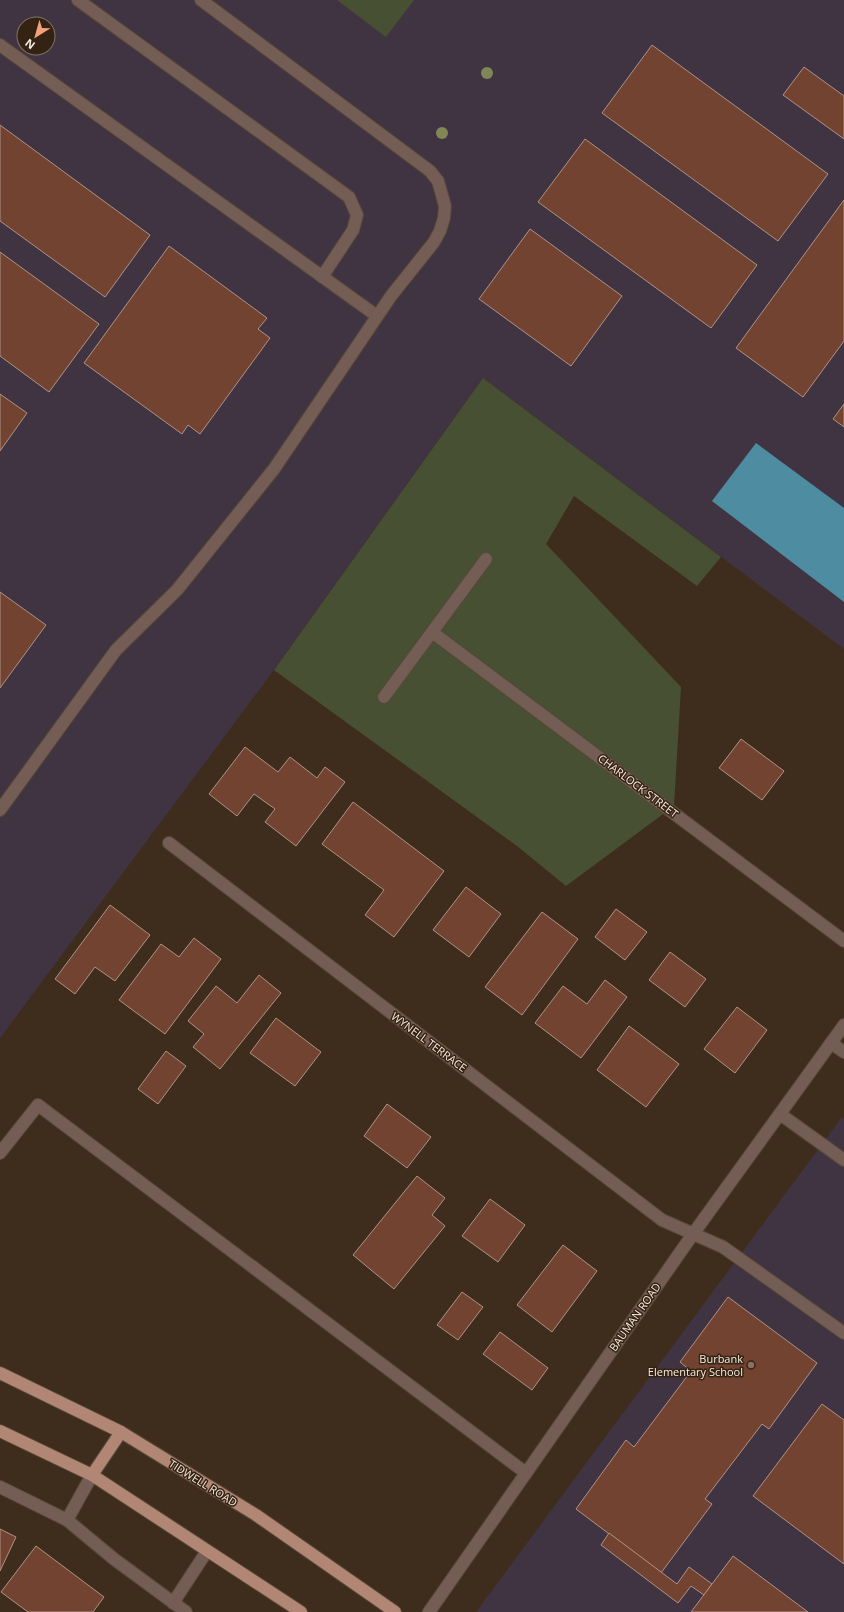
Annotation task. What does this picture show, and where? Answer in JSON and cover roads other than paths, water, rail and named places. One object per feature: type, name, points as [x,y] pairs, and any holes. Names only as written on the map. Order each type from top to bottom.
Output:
[{"type":"main road","name":"TIDWELL ROAD","points":[[0,1373],[121,1432],[256,1515],[395,1612]]},
{"type":"main road","points":[[0,1431],[92,1475],[301,1612]]},
{"type":"main road","points":[[92,1475],[121,1432]]},
{"type":"street","points":[[78,0],[349,197],[357,215],[353,230],[322,277]]},
{"type":"street","points":[[0,810],[116,650],[177,590],[274,469],[377,316],[440,230],[444,218],[445,206],[438,181],[420,163],[201,0]]},
{"type":"street","points":[[0,45],[377,316]]},
{"type":"street","points":[[384,697],[486,559]]},
{"type":"street","name":"CHARLOCK STREET","points":[[432,632],[844,940]]},
{"type":"street","name":"WYNELL TERRACE","points":[[169,843],[662,1220],[723,1247],[844,1333]]},
{"type":"street","name":"BAUMAN ROAD","points":[[429,1612],[693,1234],[844,1025]]},
{"type":"street","points":[[831,1044],[844,1052]]},
{"type":"street","points":[[0,1153],[38,1105],[526,1473]]},
{"type":"street","points":[[780,1114],[844,1160]]},
{"type":"street","points":[[67,1520],[92,1475]]},
{"type":"street","points":[[0,1487],[67,1520],[114,1559],[186,1612]]},
{"type":"street","points":[[173,1603],[207,1551]]},
{"type":"water","points":[[756,443],[844,508],[844,602],[712,501]]},
{"type":"place","name":"Burbank Elementary School","points":[[751,1365]]}]
